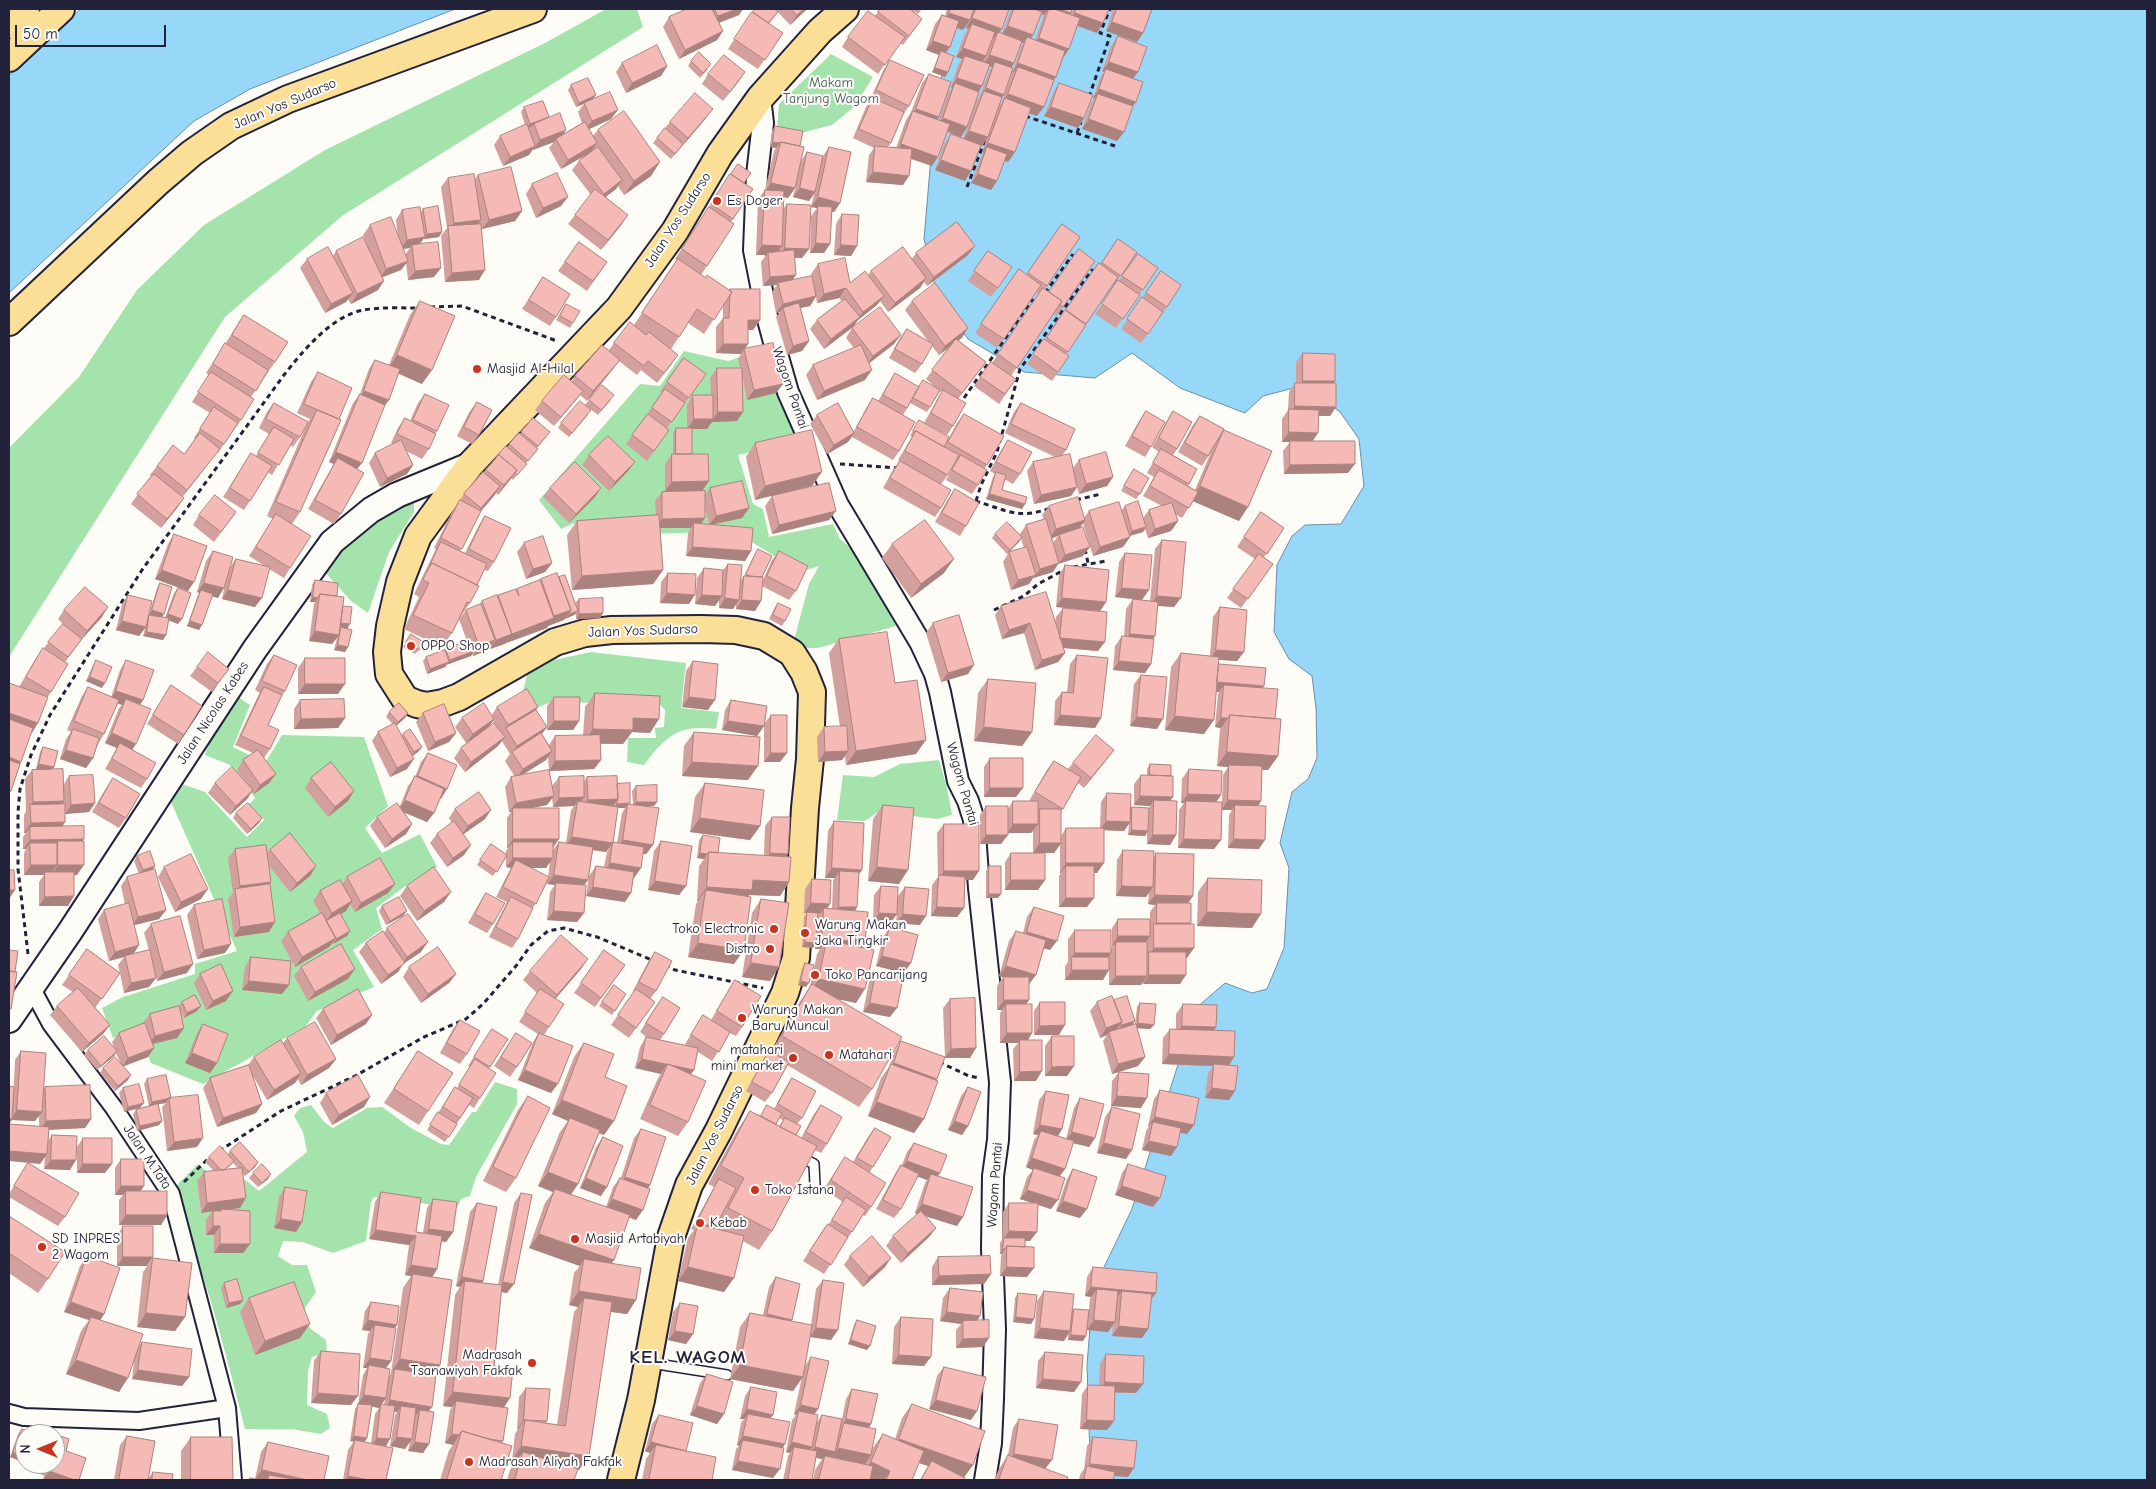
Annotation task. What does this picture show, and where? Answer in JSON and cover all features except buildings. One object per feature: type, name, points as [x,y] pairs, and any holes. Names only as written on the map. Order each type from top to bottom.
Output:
[{"type":"main road","points":[[9,25],[26,9]]},
{"type":"main road","points":[[9,58],[61,9]]},
{"type":"main road","name":"Jalan Yos Sudarso","points":[[9,322],[158,182],[192,153],[230,126],[288,99],[533,9]]},
{"type":"main road","name":"Jalan Yos Sudarso","points":[[620,1480],[641,1400],[671,1237],[689,1185],[728,1123],[785,993],[796,958],[805,808],[810,759],[812,692],[804,672],[792,653],[764,636],[736,630],[612,630],[585,633],[555,642],[459,697],[427,706],[405,700],[389,674],[387,660],[390,626],[400,582],[418,536],[470,464],[619,308],[675,231],[720,154],[760,98],[820,31],[844,9]]},
{"type":"main road","name":"Jalan Nicolas Kabes","points":[[9,1020],[69,933],[255,649],[332,542],[371,510],[397,495],[470,464]]},
{"type":"street","name":"Wagom Pantai","points":[[760,98],[763,124],[757,175],[754,250],[778,357],[788,392],[820,467],[856,536],[920,642],[936,678],[958,781],[968,801],[974,820],[978,888],[1000,1082],[998,1140],[992,1185],[995,1329],[991,1443],[985,1480]]},
{"type":"street","name":"Jalan M.Tata","points":[[31,987],[51,1024],[114,1108],[171,1194],[227,1408],[233,1480]]},
{"type":"street","points":[[9,1413],[24,1417],[139,1421],[227,1408]]},
{"type":"lane","points":[[787,1151],[814,1164],[816,1185]]},
{"type":"lane","points":[[648,1362],[727,1375]]},
{"type":"path","points":[[1110,9],[1100,33],[1118,39]]},
{"type":"path","points":[[1089,98],[1110,36]]},
{"type":"path","points":[[1022,115],[1115,146]]},
{"type":"path","points":[[1077,133],[1083,116]]},
{"type":"path","points":[[967,187],[986,139]]},
{"type":"path","points":[[964,398],[1032,300],[1037,304],[1074,254]]},
{"type":"path","points":[[976,501],[980,485],[997,452],[1020,370],[1092,270],[1099,276]]},
{"type":"path","points":[[31,987],[18,869],[20,789],[31,755],[50,715],[142,570],[284,375],[308,345],[336,322],[362,310],[462,306],[578,349]]},
{"type":"path","points":[[1050,313],[1057,318]]},
{"type":"path","points":[[820,467],[838,464],[888,466],[906,469]]},
{"type":"path","points":[[1069,502],[1101,494]]},
{"type":"path","points":[[968,498],[1006,512],[1025,515],[1055,506]]},
{"type":"path","points":[[1074,500],[1077,510]]},
{"type":"path","points":[[1084,545],[1088,563]]},
{"type":"path","points":[[994,610],[1024,596],[1038,584],[1060,571],[1088,563],[1106,561]]},
{"type":"path","points":[[171,1194],[204,1162],[281,1111],[355,1076],[424,1036],[466,1019],[516,966],[531,945],[548,931],[564,928],[596,937],[675,970],[785,993]]},
{"type":"path","points":[[934,1060],[968,1076],[1000,1082]]},
{"type":"green space","points":[[606,9],[637,9],[643,27],[342,216],[225,317],[9,657],[9,448],[79,377],[137,290],[204,225],[325,150],[545,43]]},
{"type":"green space","name":"Makam Tanjung Wagom","points":[[831,54],[873,77],[854,107],[832,125],[801,133],[777,128],[779,104]]},
{"type":"green space","points":[[770,347],[801,441],[738,455],[753,504],[763,509],[769,537],[833,524],[840,539],[856,553],[896,626],[818,648],[792,648],[809,584],[819,566],[800,572],[734,531],[653,534],[650,515],[572,524],[561,529],[539,500],[640,384],[660,386],[684,351],[728,361]]},
{"type":"green space","points":[[411,501],[414,504],[414,512],[389,552],[368,613],[351,601],[324,571],[342,551],[375,521]]},
{"type":"green space","points":[[591,652],[686,663],[681,708],[719,712],[716,729],[692,728],[674,734],[659,746],[644,765],[627,762],[628,738],[656,738],[655,728],[664,727],[665,710],[659,704],[551,702],[533,709],[523,692],[527,675],[554,660]]},
{"type":"green space","points":[[238,697],[250,705],[233,747],[260,760],[267,760],[282,735],[364,737],[388,806],[365,828],[382,853],[420,834],[437,867],[404,887],[376,908],[382,929],[353,950],[374,987],[317,1011],[305,1027],[203,1084],[151,1063],[139,1030],[113,1038],[102,1008],[123,997],[195,974],[195,964],[237,951],[171,802],[182,784],[205,792],[247,837],[264,820],[249,804],[255,798],[230,765],[205,755],[209,742]]},
{"type":"green space","points":[[939,760],[952,815],[937,819],[878,812],[865,821],[837,820],[843,775],[874,777],[900,764]]},
{"type":"green space","points":[[495,1082],[517,1089],[517,1104],[476,1177],[470,1196],[461,1199],[457,1208],[374,1197],[371,1202],[366,1241],[333,1253],[303,1242],[283,1241],[278,1256],[292,1265],[307,1265],[316,1292],[305,1308],[302,1320],[326,1340],[327,1353],[312,1357],[308,1371],[307,1405],[327,1414],[330,1428],[321,1434],[291,1429],[245,1429],[218,1325],[175,1187],[198,1164],[216,1179],[233,1170],[259,1191],[307,1152],[303,1132],[294,1116],[300,1108],[311,1105],[324,1122],[333,1128],[367,1108],[382,1107],[411,1128],[441,1144],[449,1145],[472,1112],[476,1112]],"holes":[[[197,1181],[239,1208],[201,1213]],[[243,1220],[214,1253],[214,1235]]]},
{"type":"water","points":[[81,9],[455,9],[250,89],[194,121],[9,293],[9,76]]},
{"type":"water","points":[[948,9],[2147,9],[2147,1480],[1087,1480],[1090,1456],[1087,1365],[1093,1290],[1132,1209],[1196,1008],[1225,983],[1252,993],[1267,989],[1284,948],[1289,868],[1280,843],[1292,792],[1308,779],[1317,758],[1316,708],[1312,676],[1289,659],[1274,632],[1277,565],[1292,536],[1305,525],[1341,524],[1364,486],[1359,439],[1340,412],[1305,385],[1263,396],[1245,413],[1180,388],[1132,353],[1095,378],[1024,372],[968,339],[938,298],[924,239],[934,122],[945,55]]},
{"type":"place","name":"Es Doger","points":[[717,201]]},
{"type":"place","name":"Masjid Al-Hilal","points":[[477,369]]},
{"type":"place","name":"OPPO Shop","points":[[411,646]]},
{"type":"place","name":"Toko Electronic","points":[[774,929]]},
{"type":"place","name":"Warung Makan Jaka Tingkir","points":[[805,933]]},
{"type":"place","name":"Distro","points":[[770,949]]},
{"type":"place","name":"Toko Pancarijang","points":[[815,975]]},
{"type":"place","name":"Warung Makan Baru Muncul","points":[[742,1018]]},
{"type":"place","name":"Matahari","points":[[829,1055]]},
{"type":"place","name":"matahari mini market","points":[[793,1058]]},
{"type":"place","name":"Toko Istana","points":[[755,1190]]},
{"type":"place","name":"Kebab","points":[[700,1223]]},
{"type":"place","name":"Masjid Artabiyah","points":[[575,1239]]},
{"type":"place","name":"SD INPRES 2 Wagom","points":[[42,1247]]},
{"type":"place","name":"Madrasah Tsanawiyah Fakfak","points":[[532,1363]]},
{"type":"place","name":"Madrasah Aliyah Fakfak","points":[[469,1462]]},
{"type":"district","name":"KEL. WAGOM","points":[[688,1358]]}]
